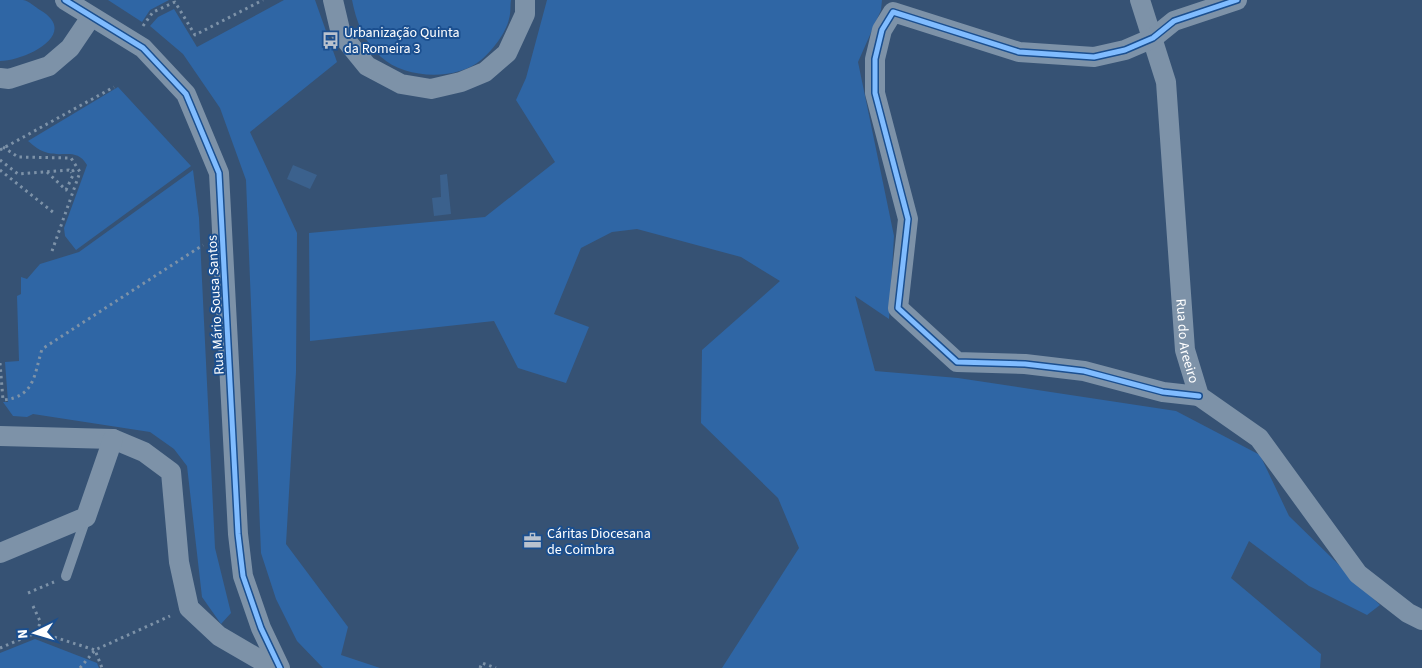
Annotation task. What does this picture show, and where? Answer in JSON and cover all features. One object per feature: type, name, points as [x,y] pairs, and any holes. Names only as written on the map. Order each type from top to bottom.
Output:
[{"type":"street","name":"Rua Mário Sousa Santos","points":[[65,0],[142,48],[186,94],[219,173],[238,534],[241,559],[244,576],[261,628],[280,668]]},
{"type":"street","points":[[333,0],[341,34],[367,66],[401,84],[431,89],[461,82],[485,72],[507,53],[525,14],[525,0]]},
{"type":"street","name":"Rua do Areeiro","points":[[1140,0],[1166,82],[1185,350],[1199,396],[1259,438],[1358,574],[1408,613],[1422,620]]},
{"type":"street","points":[[1199,396],[1162,392],[1084,371],[1025,364],[957,362],[898,308],[908,219],[875,93],[874,60],[882,30],[893,12],[1019,52],[1094,57],[1125,50],[1153,38],[1174,21],[1237,0]]},
{"type":"street","points":[[0,78],[9,79],[50,66],[70,48],[91,17]]},
{"type":"street","points":[[0,436],[113,439],[144,452],[171,472],[179,562],[189,608],[219,636],[274,668]]},
{"type":"street","points":[[0,553],[86,517],[113,439]]},
{"type":"lane","points":[[66,576],[86,517]]},
{"type":"path","points":[[253,0],[255,4]]},
{"type":"path","points":[[145,24],[153,12],[175,2],[195,35],[263,0]]},
{"type":"path","points":[[2,148],[114,86]]},
{"type":"path","points":[[2,148],[18,157],[71,158],[80,172],[52,251]]},
{"type":"path","points":[[0,160],[18,174],[69,170],[71,172],[78,168]]},
{"type":"path","points":[[0,170],[54,214]]},
{"type":"path","points":[[47,172],[66,190],[73,175],[71,172]]},
{"type":"path","points":[[0,363],[3,400],[17,399],[30,389],[42,349],[222,232]]},
{"type":"path","points":[[28,593],[66,576]]},
{"type":"path","points":[[33,606],[40,621],[38,632]]},
{"type":"path","points":[[80,668],[95,650],[176,614]]},
{"type":"path","points":[[0,648],[38,632],[95,650]]},
{"type":"path","points":[[95,650],[102,668]]},
{"type":"path","points":[[480,668],[482,664],[496,668]]},
{"type":"shaded area","points":[[0,0],[23,0],[32,4],[51,19],[55,28],[52,37],[34,51],[11,60],[0,61]]},
{"type":"shaded area","points":[[108,0],[169,0],[150,10],[142,22]]},
{"type":"shaded area","points":[[284,0],[315,0],[337,62],[250,132],[297,233],[296,372],[286,544],[348,627],[341,655],[380,668],[323,668],[297,641],[276,599],[261,553],[246,180],[220,108],[183,54],[150,26],[158,17],[174,9],[197,47]]},
{"type":"shaded area","points":[[352,0],[511,0],[510,17],[505,30],[494,47],[481,60],[471,67],[458,71],[431,75],[403,70],[381,57],[365,38]]},
{"type":"shaded area","points":[[547,0],[882,0],[881,10],[858,62],[894,236],[889,319],[855,296],[875,371],[958,378],[1176,411],[1260,455],[1289,516],[1380,605],[1367,615],[1309,586],[1249,541],[1231,578],[1321,654],[1320,668],[722,668],[799,548],[778,498],[701,423],[702,350],[780,281],[741,257],[637,229],[612,232],[581,248],[554,314],[589,327],[566,383],[518,368],[494,321],[310,341],[309,233],[485,217],[555,162],[516,100],[526,78]]},
{"type":"shaded area","points":[[118,87],[191,166],[76,250],[65,236],[64,228],[87,165],[79,157],[70,154],[45,152],[28,141]]},
{"type":"shaded area","points":[[293,165],[317,175],[310,189],[287,179]]},
{"type":"shaded area","points":[[193,170],[199,218],[215,548],[231,613],[221,624],[202,597],[187,466],[174,449],[150,432],[33,414],[27,417],[13,416],[3,402],[8,402],[5,362],[19,361],[17,296],[21,294],[21,277],[27,279],[40,264],[79,252]]},
{"type":"shaded area","points":[[447,174],[451,214],[434,216],[432,198],[441,197],[440,175]]},
{"type":"shaded area","points":[[35,639],[97,663],[99,668],[0,668],[0,653]]},
{"type":"cycle path","points":[[65,0],[143,48],[186,94],[219,173],[238,534],[243,576],[261,628],[280,668]]},
{"type":"cycle path","points":[[1199,396],[1163,392],[1084,371],[1025,364],[957,362],[898,308],[908,219],[875,93],[875,59],[882,30],[893,12],[1019,52],[1094,57],[1125,50],[1153,38],[1174,21],[1237,0]]},
{"type":"place","name":"Urbanização Quinta da Romeira 3","points":[[330,40]]},
{"type":"place","name":"Cáritas Diocesana de Coimbra","points":[[533,541]]}]
